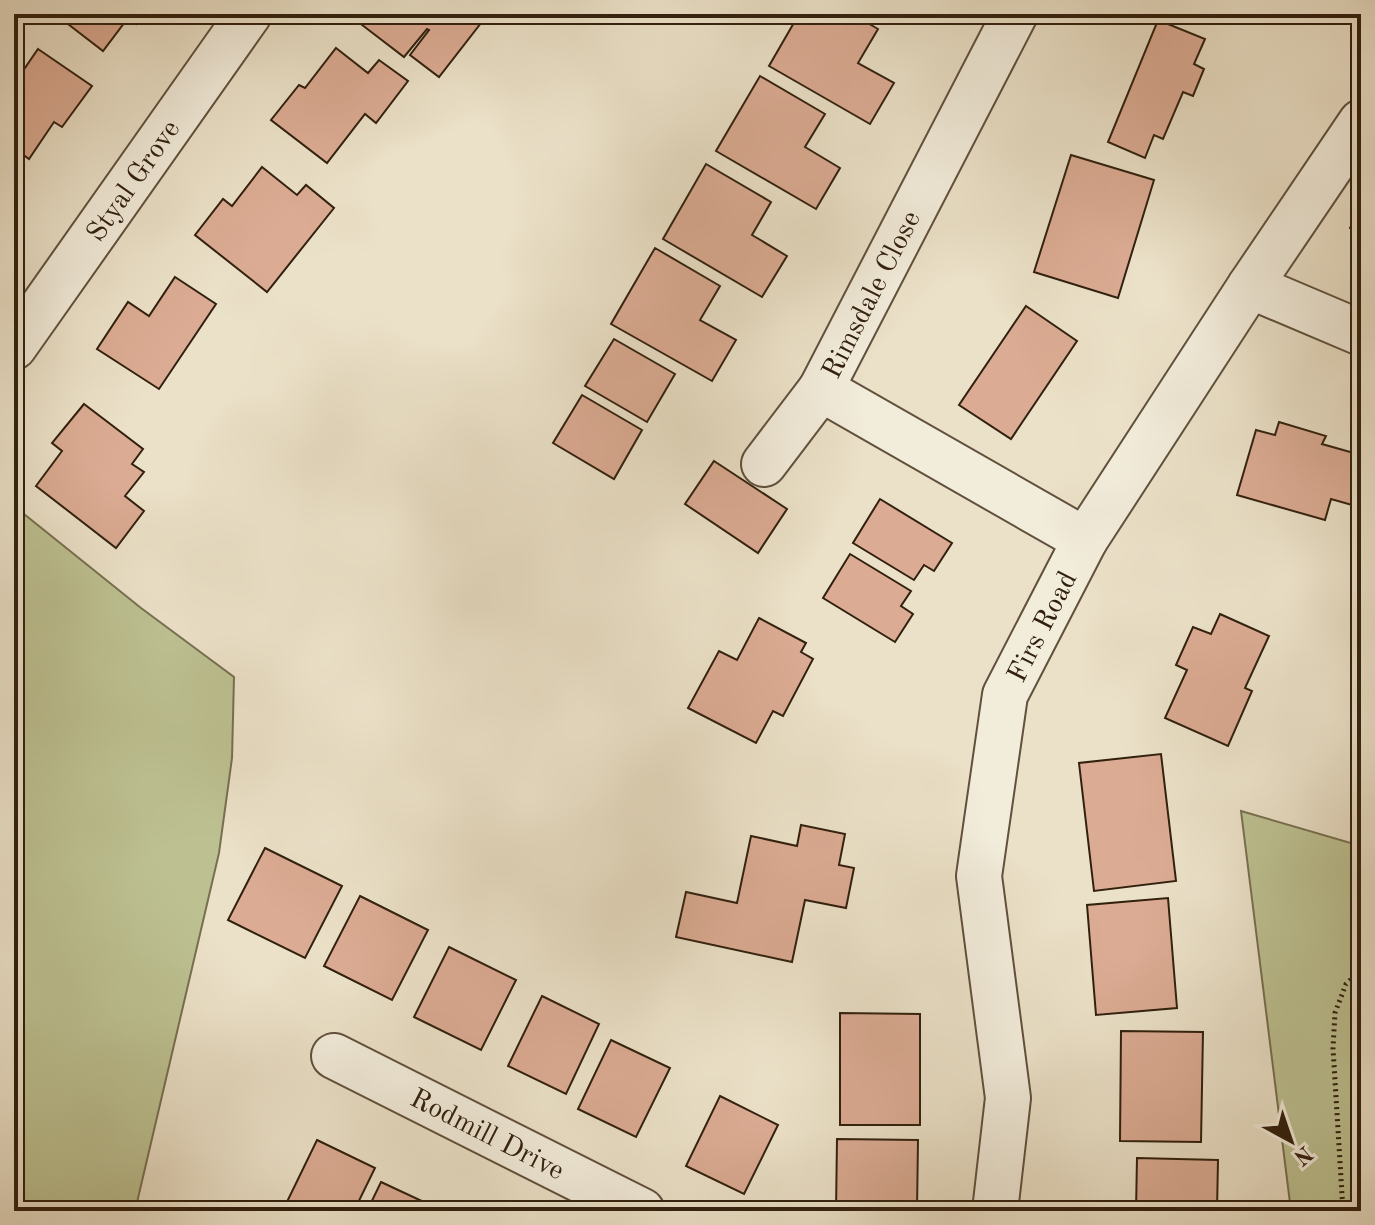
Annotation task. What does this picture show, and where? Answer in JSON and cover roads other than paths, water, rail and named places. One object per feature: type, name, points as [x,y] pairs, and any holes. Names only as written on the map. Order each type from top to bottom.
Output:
[{"type":"street","name":"Styal Grove","points":[[14,347],[249,14]]},
{"type":"street","name":"Rimsdale Close","points":[[1015,14],[821,389],[1085,540]]},
{"type":"street","name":"Firs Road","points":[[995,1211],[1008,1098],[979,876],[1005,695],[1085,540],[1361,122]]},
{"type":"street","points":[[1250,286],[1361,333]]},
{"type":"street","points":[[764,464],[821,389]]},
{"type":"street","name":"Rodmill Drive","points":[[334,1056],[642,1211]]}]
